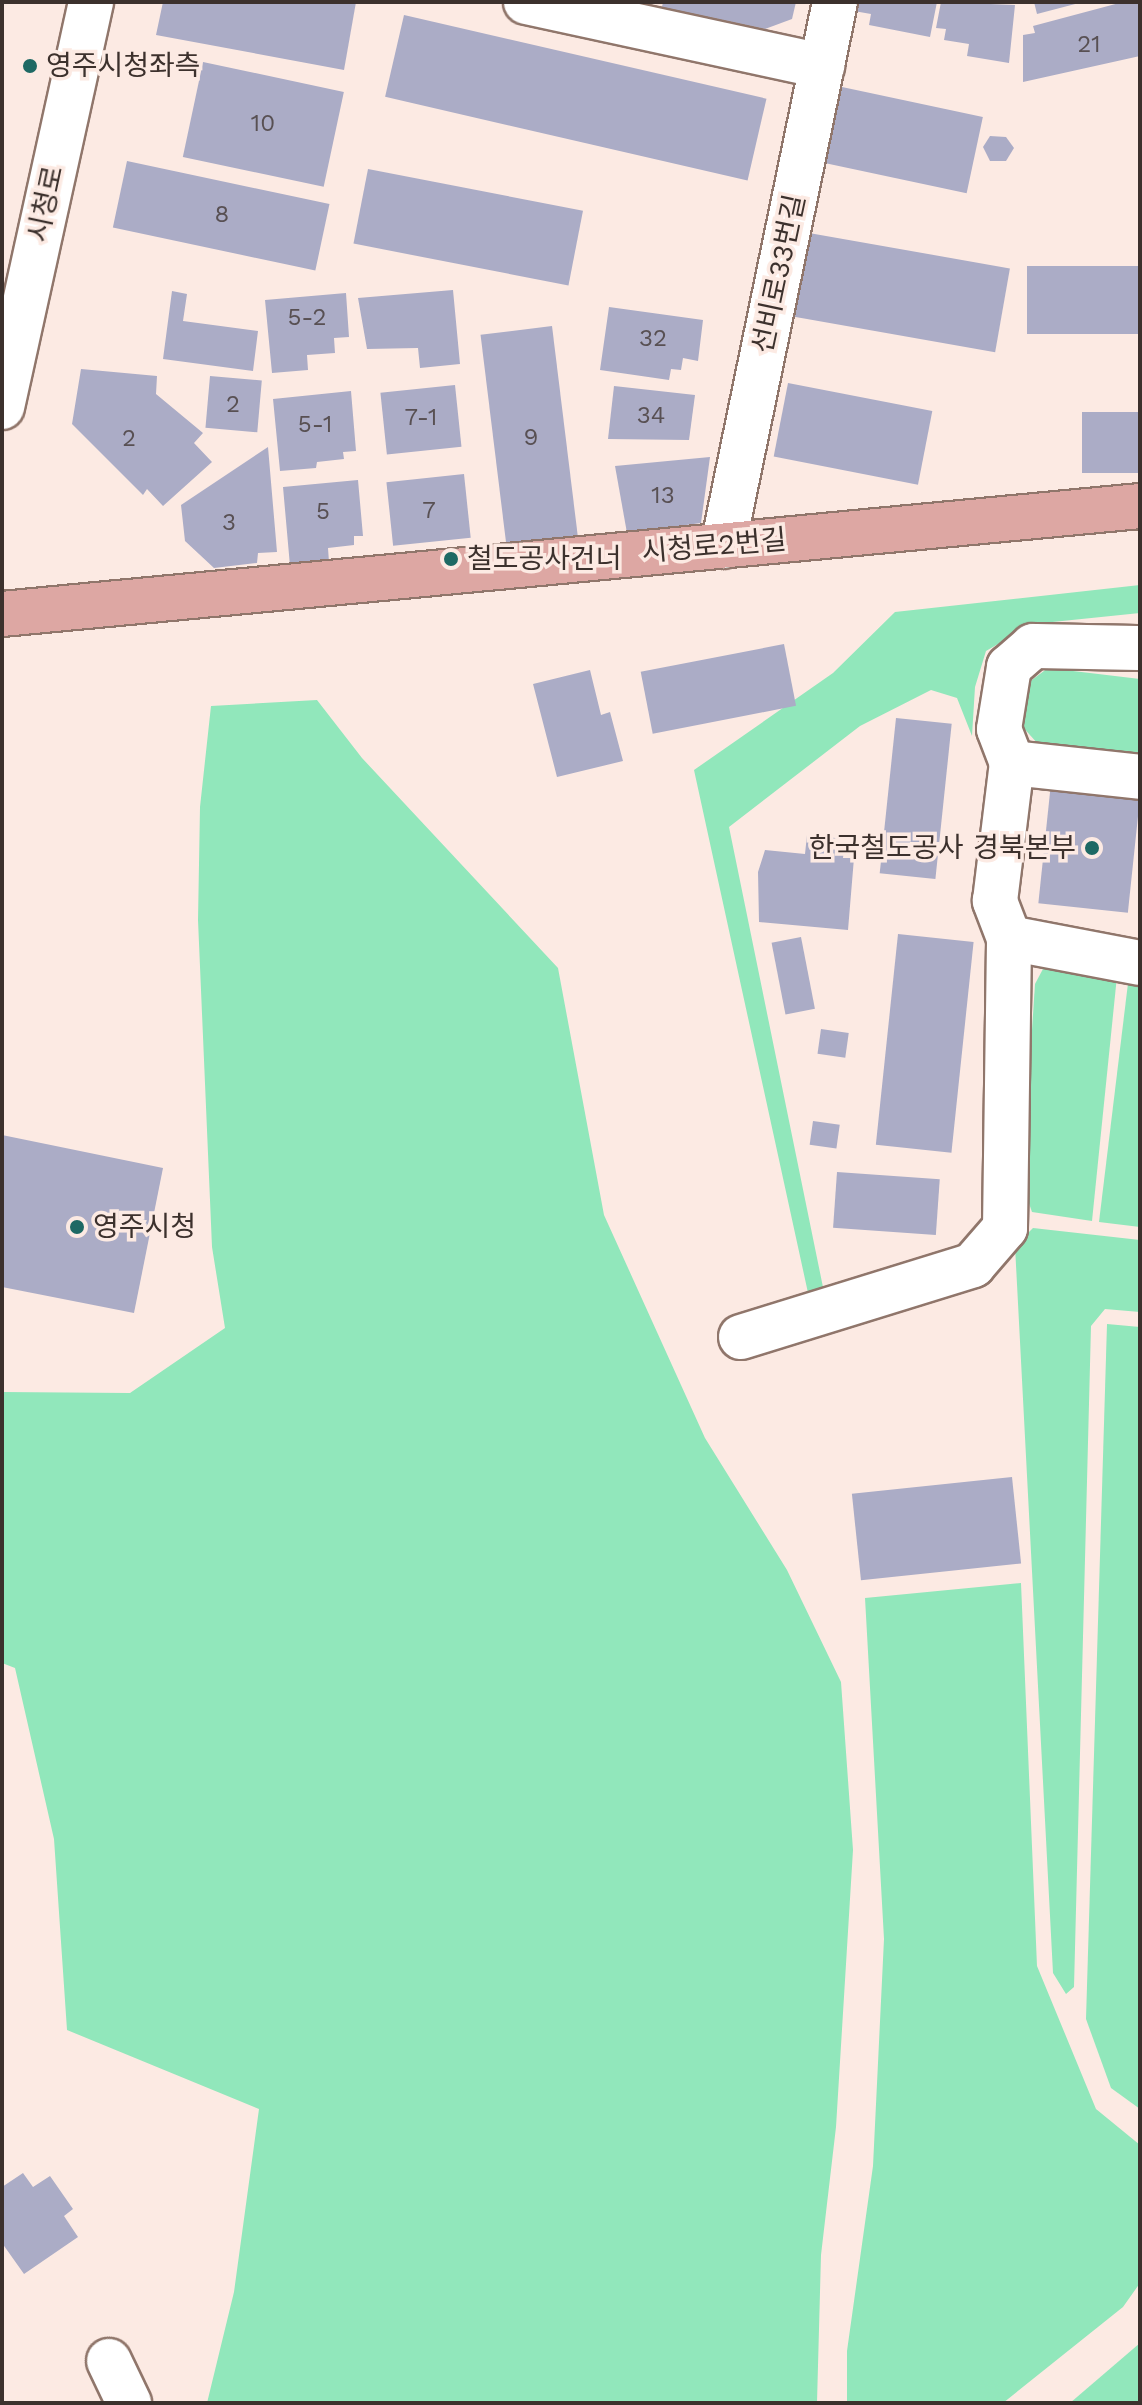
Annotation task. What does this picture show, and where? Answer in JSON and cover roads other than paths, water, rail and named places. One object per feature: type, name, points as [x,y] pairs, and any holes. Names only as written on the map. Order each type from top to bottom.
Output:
[{"type":"main road","name":"시청로2번길","points":[[2,614],[1140,506]]},
{"type":"street","name":"시청로","points":[[2,407],[91,2]]},
{"type":"street","points":[[526,2],[822,66]]},
{"type":"street","name":"선비로33번길","points":[[723,546],[835,2]]},
{"type":"street","points":[[741,1337],[973,1265],[1005,1228],[1009,938],[995,901],[1012,763],[999,729],[1009,667],[1033,646],[1140,648]]},
{"type":"street","points":[[1012,763],[1140,777]]},
{"type":"street","points":[[1009,938],[1140,963]]},
{"type":"street","points":[[109,2361],[129,2403]]},
{"type":"place","name":"영주시청좌측","points":[[30,66]]},
{"type":"place","name":"철도공사건너","points":[[451,559]]},
{"type":"place","name":"한국철도공사 경북본부","points":[[1092,848]]},
{"type":"place","name":"영주시청","points":[[77,1227]]}]
